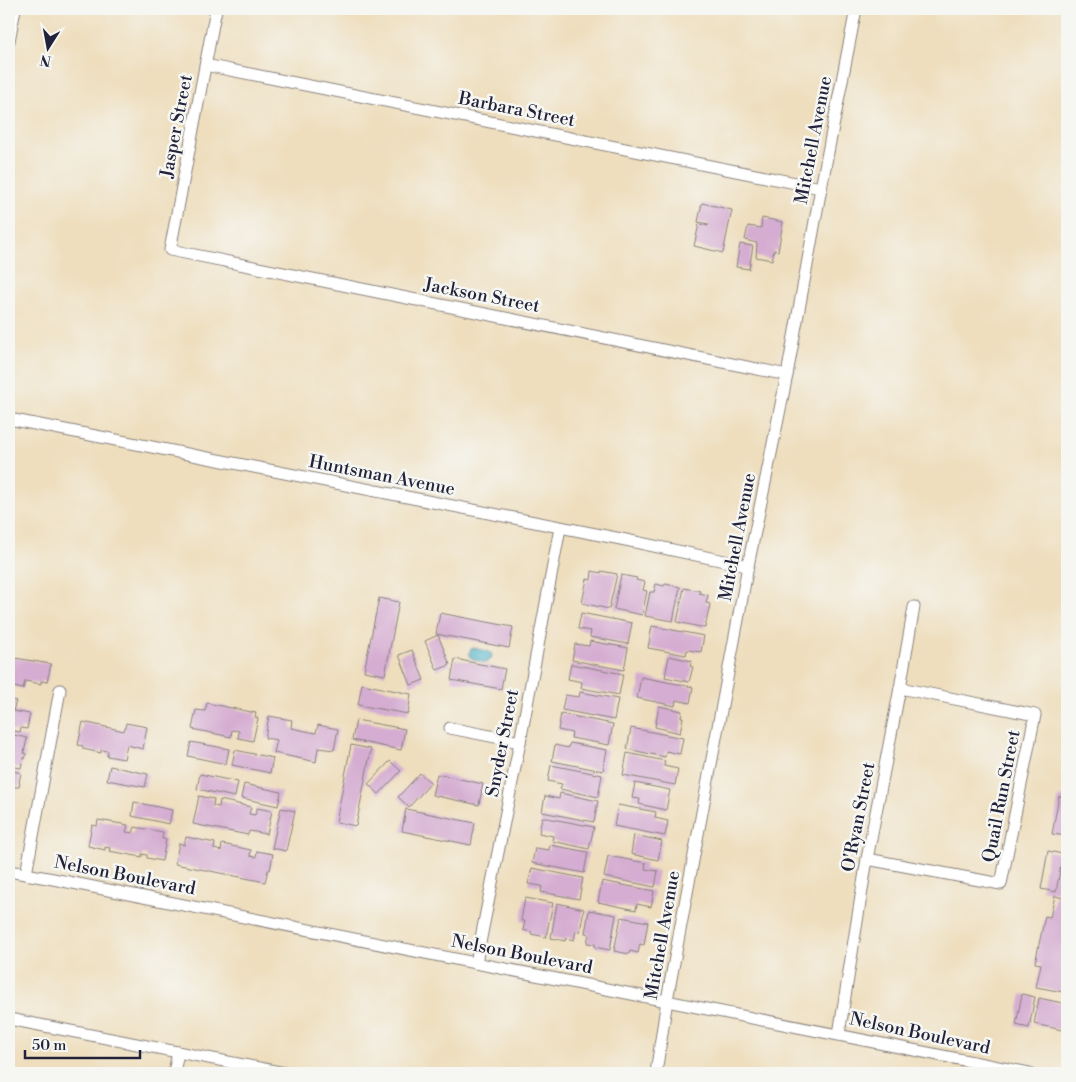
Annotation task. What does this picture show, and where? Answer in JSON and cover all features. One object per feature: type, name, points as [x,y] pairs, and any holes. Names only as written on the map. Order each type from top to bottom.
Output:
[{"type":"street","points":[[9,41],[15,9]]},
{"type":"street","name":"Jasper Street","points":[[170,250],[216,9]]},
{"type":"street","name":"Mitchell Avenue","points":[[656,1073],[667,1000],[748,566],[787,375],[856,9]]},
{"type":"street","name":"Barbara Street","points":[[205,65],[821,188]]},
{"type":"street","name":"Jackson Street","points":[[170,250],[787,375]]},
{"type":"street","name":"Huntsman Avenue","points":[[9,419],[621,539],[748,566]]},
{"type":"street","name":"Snyder Street","points":[[476,964],[560,528]]},
{"type":"street","name":"O'Ryan Street","points":[[839,1034],[867,859],[914,607]]},
{"type":"street","name":"Quail Run Street","points":[[867,859],[1001,884],[1035,715],[900,688]]},
{"type":"street","points":[[26,874],[60,690]]},
{"type":"street","points":[[450,728],[520,742]]},
{"type":"street","name":"Nelson Boulevard","points":[[9,872],[667,1000],[1029,1073]]},
{"type":"street","points":[[9,1020],[286,1073]]},
{"type":"street","points":[[174,1073],[178,1052]]},
{"type":"water","points":[[474,648],[490,652],[492,655],[491,659],[486,663],[470,657],[469,653]]},
{"type":"building","points":[[702,203],[732,210],[723,253],[694,246],[699,224],[708,226],[708,224],[698,222]]},
{"type":"building","points":[[762,218],[783,222],[778,251],[774,250],[772,260],[756,257],[757,243],[745,240],[748,226],[761,228]]},
{"type":"building","points":[[740,244],[753,246],[749,269],[736,267]]},
{"type":"building","points":[[592,571],[617,574],[609,609],[582,603],[587,579],[591,580]]},
{"type":"building","points":[[621,575],[637,578],[636,580],[645,582],[643,590],[647,591],[642,615],[614,609]]},
{"type":"building","points":[[656,584],[680,587],[673,621],[645,616],[650,592],[654,592]]},
{"type":"building","points":[[684,588],[700,591],[699,593],[708,595],[706,603],[710,604],[705,628],[677,622]]},
{"type":"building","points":[[379,598],[399,602],[385,675],[364,671]]},
{"type":"building","points":[[440,613],[513,627],[509,648],[436,634]]},
{"type":"building","points":[[581,613],[632,623],[628,644],[590,637],[591,631],[578,629]]},
{"type":"building","points":[[652,626],[704,636],[701,652],[687,650],[686,655],[648,648]]},
{"type":"building","points":[[438,635],[450,665],[437,670],[425,641]]},
{"type":"building","points":[[590,641],[628,648],[624,670],[572,660],[575,644],[589,646]]},
{"type":"building","points":[[412,650],[424,680],[411,685],[399,655]]},
{"type":"building","points":[[669,656],[692,661],[690,666],[693,667],[689,682],[665,677]]},
{"type":"building","points":[[9,657],[51,664],[47,682],[41,681],[41,684],[25,681],[23,689],[9,686]]},
{"type":"building","points":[[455,659],[505,669],[501,689],[451,680]]},
{"type":"building","points":[[571,664],[623,674],[619,695],[581,688],[582,682],[568,679]]},
{"type":"building","points":[[641,677],[693,687],[690,703],[676,700],[675,706],[637,698]]},
{"type":"building","points":[[362,684],[411,694],[408,714],[358,705]]},
{"type":"building","points":[[580,692],[618,699],[614,720],[562,710],[565,695],[579,697]]},
{"type":"building","points":[[9,699],[16,701],[13,711],[30,714],[27,729],[21,728],[20,732],[9,730]]},
{"type":"building","points":[[207,703],[256,713],[255,717],[258,718],[253,741],[238,738],[239,731],[232,730],[231,737],[192,729],[196,710],[205,711]]},
{"type":"building","points":[[659,706],[682,711],[681,717],[683,717],[680,733],[655,727]]},
{"type":"building","points":[[561,714],[613,724],[609,745],[571,738],[572,733],[558,730]]},
{"type":"building","points":[[269,716],[292,720],[291,728],[316,733],[318,725],[338,729],[334,750],[318,748],[316,762],[274,753],[277,740],[265,738]]},
{"type":"building","points":[[356,720],[405,729],[401,750],[352,740]]},
{"type":"building","points":[[83,722],[124,731],[126,723],[147,727],[143,749],[127,745],[124,759],[107,756],[108,751],[101,750],[101,753],[83,749],[83,746],[78,745]]},
{"type":"building","points":[[631,728],[683,738],[680,754],[666,751],[665,757],[627,749]]},
{"type":"building","points":[[9,734],[27,738],[24,753],[26,754],[25,759],[23,758],[21,768],[9,766]]},
{"type":"building","points":[[191,742],[229,749],[226,764],[188,756]]},
{"type":"building","points":[[570,743],[607,750],[603,771],[552,761],[555,745],[568,748]]},
{"type":"building","points":[[351,745],[371,749],[356,826],[336,822]]},
{"type":"building","points":[[235,750],[273,758],[270,773],[232,765]]},
{"type":"building","points":[[627,753],[665,761],[664,766],[678,769],[675,785],[623,775]]},
{"type":"building","points":[[390,761],[401,771],[379,794],[368,784]]},
{"type":"building","points":[[551,765],[602,775],[598,797],[560,789],[562,784],[548,781]]},
{"type":"building","points":[[110,766],[148,774],[145,787],[107,780]]},
{"type":"building","points":[[9,770],[21,773],[19,787],[14,787],[11,802],[9,802]]},
{"type":"building","points":[[420,773],[431,783],[409,807],[398,797]]},
{"type":"building","points":[[200,774],[238,782],[235,797],[197,789]]},
{"type":"building","points":[[437,774],[483,784],[479,805],[432,795]]},
{"type":"building","points":[[635,783],[670,790],[666,810],[639,804],[640,799],[632,798]]},
{"type":"building","points":[[244,784],[281,792],[278,806],[241,798]]},
{"type":"building","points":[[560,793],[598,801],[594,822],[542,812],[545,796],[559,799]]},
{"type":"building","points":[[199,796],[214,799],[213,806],[219,807],[220,800],[251,807],[249,814],[255,815],[257,808],[272,811],[267,834],[249,831],[248,835],[193,824]]},
{"type":"building","points":[[1059,796],[1067,798],[1067,836],[1052,834]]},
{"type":"building","points":[[134,802],[172,810],[169,824],[132,816]]},
{"type":"building","points":[[618,805],[656,812],[655,818],[668,821],[665,836],[614,826]]},
{"type":"building","points":[[281,808],[295,811],[286,851],[272,848]]},
{"type":"building","points":[[406,809],[475,823],[471,845],[402,831]]},
{"type":"building","points":[[542,817],[594,827],[589,849],[552,841],[553,836],[539,833]]},
{"type":"building","points":[[98,820],[128,825],[126,832],[133,833],[135,827],[163,832],[162,839],[166,839],[162,861],[147,858],[147,855],[142,854],[142,857],[109,851],[110,848],[105,847],[105,850],[88,846],[92,825],[97,826]]},
{"type":"building","points":[[634,835],[662,841],[658,860],[631,854]]},
{"type":"building","points":[[186,837],[215,843],[214,849],[221,851],[222,844],[251,850],[250,856],[256,857],[257,851],[273,854],[270,870],[268,870],[265,882],[175,864],[179,843],[184,845]]},
{"type":"building","points":[[550,845],[588,852],[584,873],[532,863],[535,848],[549,850]]},
{"type":"building","points":[[1048,851],[1063,854],[1056,892],[1041,889]]},
{"type":"building","points":[[608,856],[646,863],[645,869],[658,871],[655,887],[604,877]]},
{"type":"building","points":[[532,868],[583,878],[579,899],[541,892],[542,886],[528,884]]},
{"type":"building","points":[[602,881],[654,891],[651,907],[637,904],[636,910],[598,902]]},
{"type":"building","points":[[1055,896],[1067,899],[1067,944],[1063,965],[1067,966],[1067,970],[1063,992],[1036,987],[1041,964],[1035,963],[1045,916],[1050,917]]},
{"type":"building","points":[[525,898],[553,903],[546,937],[523,930],[525,921],[521,921]]},
{"type":"building","points":[[557,903],[584,909],[580,932],[576,931],[574,940],[566,938],[565,941],[551,938]]},
{"type":"building","points":[[589,910],[616,915],[610,950],[587,943],[589,934],[585,933]]},
{"type":"building","points":[[621,917],[648,922],[644,945],[640,944],[638,953],[630,951],[629,954],[614,951]]},
{"type":"building","points":[[1022,994],[1035,997],[1029,1028],[1016,1025]]},
{"type":"building","points":[[1039,998],[1067,1004],[1067,1031],[1034,1024]]}]
